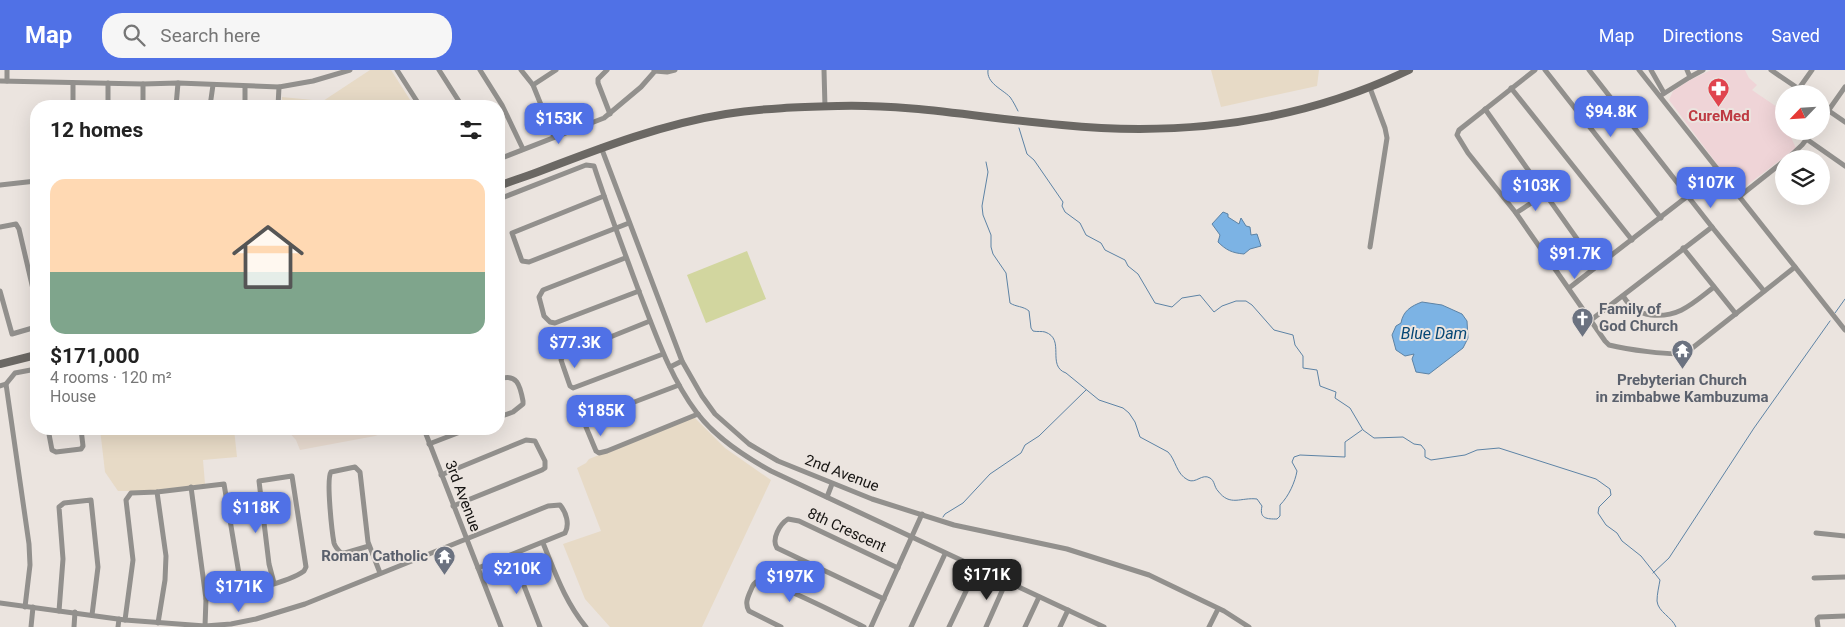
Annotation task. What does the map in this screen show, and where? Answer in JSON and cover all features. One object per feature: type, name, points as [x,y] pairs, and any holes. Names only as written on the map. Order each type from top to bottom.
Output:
[{"type":"street","points":[[7,70],[7,81]]},
{"type":"street","points":[[0,81],[178,83],[279,87],[313,81],[350,70]]},
{"type":"street","points":[[397,70],[416,100]]},
{"type":"street","points":[[439,70],[458,100]]},
{"type":"street","points":[[480,70],[499,100]]},
{"type":"street","points":[[521,70],[533,86],[554,136]]},
{"type":"street","points":[[533,86],[556,70]]},
{"type":"street","points":[[607,70],[598,79],[598,83],[610,114]]},
{"type":"street","points":[[505,156],[554,136],[596,122],[610,114],[655,71],[667,72],[675,70]]},
{"type":"street","points":[[824,70],[825,107]]},
{"type":"street","points":[[1535,70],[1459,130],[1458,135],[1468,153],[1516,213],[1610,344],[1678,354],[1691,350],[1795,267]]},
{"type":"street","points":[[1545,70],[1661,218]]},
{"type":"street","points":[[1589,70],[1764,291]]},
{"type":"street","points":[[1639,70],[1662,95],[1845,330]]},
{"type":"street","points":[[1651,70],[1662,95]]},
{"type":"street","points":[[1687,70],[1690,77]]},
{"type":"street","points":[[1662,95],[1703,70]]},
{"type":"street","points":[[1772,70],[1790,85]]},
{"type":"street","points":[[1801,85],[1812,70]]},
{"type":"street","points":[[505,184],[601,147],[677,125],[725,114],[825,107],[891,107],[1061,125],[1158,129],[1201,127],[1260,120],[1332,101],[1370,88],[1407,71]]},
{"type":"street","points":[[73,82],[74,100]]},
{"type":"street","points":[[108,83],[108,100]]},
{"type":"street","points":[[177,100],[178,83]]},
{"type":"street","points":[[143,84],[143,100]]},
{"type":"street","points":[[211,100],[213,85]]},
{"type":"street","points":[[244,86],[245,100]]},
{"type":"street","points":[[278,100],[279,87]]},
{"type":"street","points":[[1830,110],[1845,87]]},
{"type":"street","points":[[1370,88],[1387,138],[1370,247]]},
{"type":"street","points":[[1511,88],[1632,240]]},
{"type":"street","points":[[1586,123],[1613,101]]},
{"type":"street","points":[[1485,109],[1597,267]]},
{"type":"street","points":[[505,111],[523,149]]},
{"type":"street","points":[[1830,112],[1845,122]]},
{"type":"street","points":[[1796,150],[1806,140],[1845,166]]},
{"type":"street","name":"2nd Avenue","points":[[601,147],[682,361],[697,388],[715,414],[749,444],[778,461],[832,484],[922,514],[962,527],[1067,549],[1149,575],[1248,626]]},
{"type":"street","points":[[505,197],[586,166],[594,166],[606,160]]},
{"type":"street","points":[[594,166],[625,258],[663,354],[679,385],[698,414],[722,439],[754,462],[945,554],[1101,626]]},
{"type":"street","points":[[1740,196],[1775,168]]},
{"type":"street","points":[[1569,288],[1720,171]]},
{"type":"street","points":[[0,185],[30,182]]},
{"type":"street","points":[[1516,213],[1545,194]]},
{"type":"street","points":[[604,196],[512,233],[522,261],[525,262],[629,223]]},
{"type":"street","points":[[0,227],[16,224],[19,229],[30,276]]},
{"type":"street","points":[[1591,320],[1712,227]]},
{"type":"street","points":[[1683,248],[1736,314]]},
{"type":"street","points":[[625,258],[543,290],[538,297],[544,316],[550,322],[556,323],[639,291]]},
{"type":"street","points":[[1623,296],[1632,308],[1638,312],[1666,316],[1682,311],[1714,287]]},
{"type":"street","points":[[0,291],[12,334],[30,329]]},
{"type":"street","points":[[650,322],[562,356],[561,360],[570,386],[575,387],[663,354]]},
{"type":"street","points":[[0,364],[30,356]]},
{"type":"street","points":[[670,367],[682,361]]},
{"type":"street","points":[[25,606],[30,554],[3,385],[15,373],[30,370]]},
{"type":"street","points":[[505,377],[508,376],[514,379],[523,404],[518,409],[505,414]]},
{"type":"street","points":[[679,385],[587,420],[586,427],[596,451],[599,453],[698,414]]},
{"type":"street","points":[[49,435],[52,450],[56,452],[81,449],[84,446],[82,435]]},
{"type":"street","name":"3rd Avenue","points":[[426,435],[501,627]]},
{"type":"street","points":[[430,444],[453,435]]},
{"type":"street","points":[[441,475],[526,440],[535,441],[545,461],[545,468],[542,470],[453,506]]},
{"type":"street","points":[[369,546],[341,553],[335,544],[328,484],[331,472],[355,467],[360,472],[369,546],[380,573]]},
{"type":"street","points":[[206,598],[242,592],[300,574],[306,567],[292,476],[259,481],[269,564],[274,582]]},
{"type":"street","points":[[126,620],[133,560],[126,500],[131,493],[157,492],[224,484],[242,592]]},
{"type":"street","points":[[826,497],[832,484]]},
{"type":"street","points":[[191,487],[206,598],[206,626]]},
{"type":"street","points":[[157,492],[166,556],[161,624]]},
{"type":"street","points":[[59,610],[63,559],[59,507],[64,503],[91,500],[98,567],[92,615]]},
{"type":"street","points":[[0,603],[161,624],[206,626],[231,624],[274,614],[305,604],[548,506],[560,505],[568,523],[568,528],[561,536],[478,568]]},
{"type":"street","points":[[871,627],[922,514]]},
{"type":"street","name":"8th Crescent","points":[[884,599],[777,548],[774,544],[782,523],[788,520],[799,522],[898,568]]},
{"type":"street","points":[[1816,533],[1845,536]]},
{"type":"street","points":[[543,543],[571,608],[586,627]]},
{"type":"street","points":[[911,627],[945,554]]},
{"type":"street","points":[[512,555],[540,627]]},
{"type":"street","points":[[949,627],[977,568]]},
{"type":"street","points":[[1814,578],[1845,577]]},
{"type":"street","points":[[782,627],[748,611],[747,600],[753,584],[756,582],[760,581],[776,586],[864,627]]},
{"type":"street","points":[[986,627],[1006,582]]},
{"type":"street","points":[[1025,627],[1039,597]]},
{"type":"street","points":[[31,627],[33,607]]},
{"type":"street","points":[[1209,627],[1218,609]]},
{"type":"street","points":[[1060,627],[1068,610]]},
{"type":"street","points":[[74,627],[75,612]]},
{"type":"street","points":[[1818,627],[1817,619],[1819,617],[1845,616]]},
{"type":"street","points":[[118,627],[119,619]]},
{"type":"shaded area","points":[[370,70],[391,70],[410,100],[325,100]]},
{"type":"shaded area","points":[[1211,70],[1319,70],[1317,86],[1221,107]]},
{"type":"shaded area","points":[[1711,70],[1745,70],[1749,78],[1757,85],[1752,90],[1775,106],[1775,140],[1792,140],[1796,148],[1793,150],[1775,150],[1775,164],[1738,192],[1669,100],[1673,91]]},
{"type":"shaded area","points":[[282,97],[313,100],[282,100]]},
{"type":"shaded area","points":[[694,417],[725,448],[771,480],[702,627],[610,627],[585,599],[563,544],[601,531],[577,468],[589,459]]},
{"type":"shaded area","points":[[101,435],[235,435],[237,457],[203,460],[205,484],[147,491],[118,491],[105,472]]},
{"type":"shaded area","points":[[291,435],[378,435],[300,450]]},
{"type":"green space","points":[[747,251],[766,299],[706,323],[687,275]]},
{"type":"water","points":[[1223,212],[1239,224],[1241,218],[1246,226],[1250,227],[1251,235],[1257,234],[1261,246],[1250,249],[1244,254],[1233,252],[1221,245],[1218,242],[1220,235],[1212,224]]},
{"type":"water","name":"Blue Dam","points":[[1422,302],[1442,305],[1462,314],[1467,321],[1468,338],[1463,348],[1429,374],[1416,372],[1412,359],[1414,354],[1405,356],[1396,350],[1392,335],[1406,312],[1411,307]]},
{"type":"waterway","points":[[988,70],[989,79],[1010,97],[1018,111]]},
{"type":"waterway","points":[[1019,128],[1027,154],[1034,160],[1063,202],[1062,206],[1065,212],[1080,223],[1086,235],[1101,243],[1105,250],[1125,260],[1128,266],[1138,274],[1155,303],[1172,307],[1182,298],[1200,295],[1214,312],[1222,306],[1236,301],[1246,301],[1252,305],[1274,330],[1293,335],[1295,345],[1303,356],[1303,368],[1317,370],[1320,386],[1336,392],[1335,398],[1350,408],[1363,430],[1374,438],[1403,437],[1414,444],[1421,445],[1425,450],[1425,457],[1431,460],[1465,455],[1477,450],[1499,448],[1596,479],[1610,489],[1611,495],[1599,507],[1598,513],[1606,525],[1641,556],[1660,580],[1657,598],[1658,605],[1676,627]]},
{"type":"waterway","points":[[986,162],[988,172],[982,206],[983,215],[991,235],[993,254],[1006,273],[1010,303],[1029,311],[1033,331],[1045,332],[1051,335],[1056,346],[1056,359],[1060,370],[1099,400],[1123,408],[1129,413],[1135,422],[1140,437],[1168,452],[1181,474],[1188,480],[1194,481],[1204,477],[1210,478],[1222,496],[1231,500],[1257,499],[1262,506],[1263,516],[1277,519],[1280,516],[1280,505],[1289,493],[1296,475],[1297,471],[1292,462],[1294,457],[1300,455],[1345,457],[1345,442],[1362,430]]},
{"type":"waterway","points":[[1835,313],[1845,299]]},
{"type":"waterway","points":[[1653,573],[1669,558],[1754,428],[1830,321]]},
{"type":"waterway","points":[[943,517],[963,503],[990,474],[1021,453],[1025,445],[1039,436],[1086,390]]},
{"type":"place","name":"CureMed","points":[[1719,107]]},
{"type":"place","name":"Family of God Church","points":[[1583,337]]},
{"type":"place","name":"Prebyterian Church in zimbabwe Kambuzuma","points":[[1682,370]]},
{"type":"place","name":"Roman Catholic","points":[[444,575]]}]
